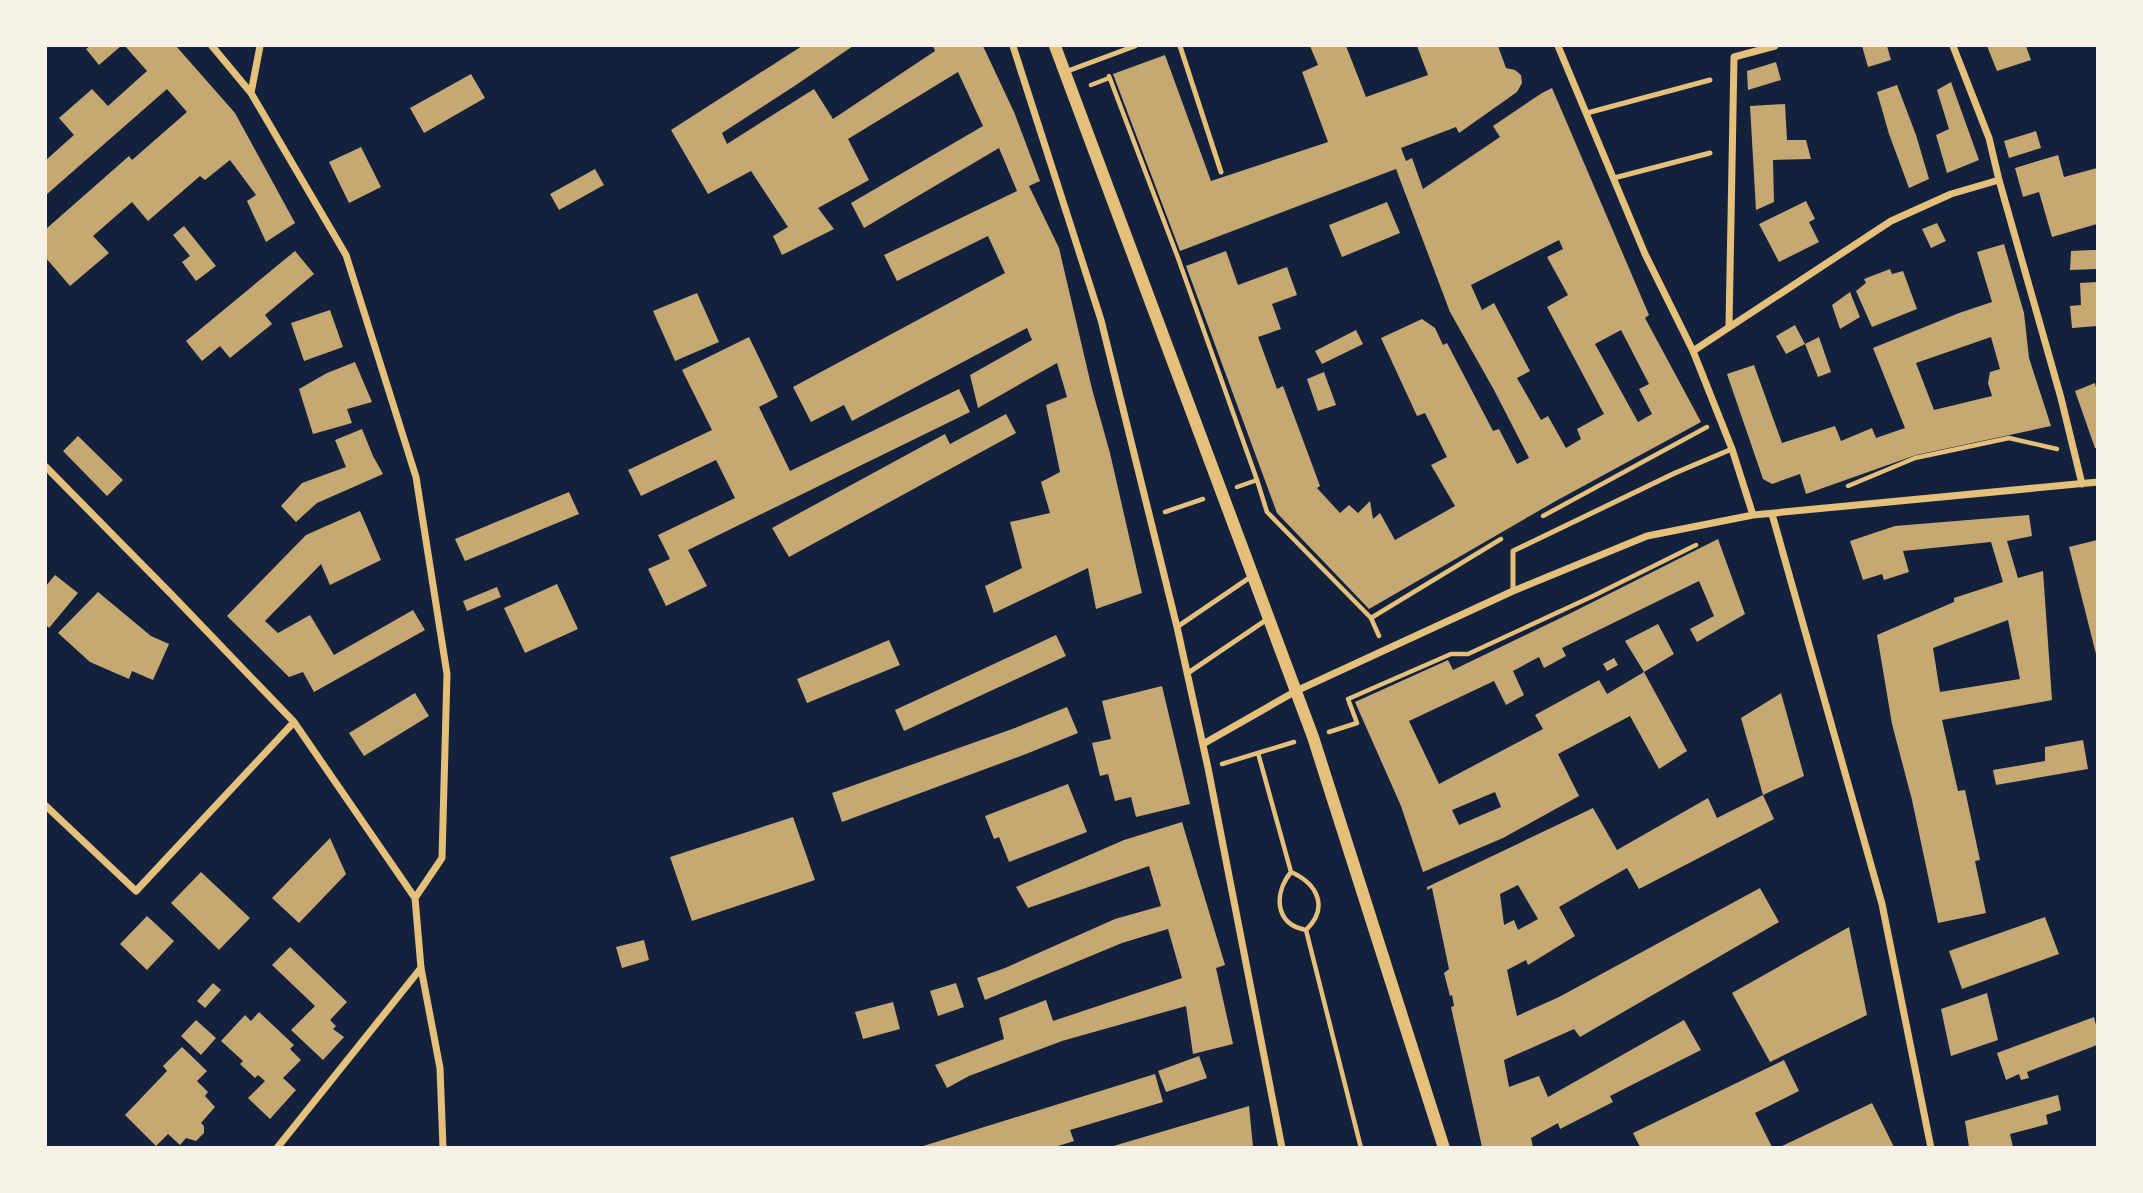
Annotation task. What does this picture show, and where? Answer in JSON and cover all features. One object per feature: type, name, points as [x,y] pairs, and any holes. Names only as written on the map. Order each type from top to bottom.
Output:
[{"type":"street","points":[[212,46],[251,93],[346,255],[416,477],[447,674],[442,858],[415,898]]},
{"type":"street","points":[[251,93],[260,46]]},
{"type":"street","points":[[1013,46],[1101,320],[1177,627],[1209,768],[1282,1147]]},
{"type":"street","points":[[1055,46],[1313,737],[1444,1147]]},
{"type":"street","points":[[1559,46],[1645,254],[1693,351],[1732,450],[1753,515]]},
{"type":"street","points":[[1729,326],[1734,57],[1775,46]]},
{"type":"street","points":[[1953,46],[1989,138],[2082,484]]},
{"type":"street","points":[[1693,351],[1891,221],[1951,194],[1999,180]]},
{"type":"street","points":[[46,467],[294,722],[415,898],[421,968],[440,1068],[443,1147]]},
{"type":"street","points":[[1203,744],[1296,691],[1513,591],[1647,536],[1753,515],[2098,482]]},
{"type":"street","points":[[1772,514],[1882,904],[1931,1147]]},
{"type":"street","points":[[46,806],[136,891],[294,722]]},
{"type":"street","points":[[277,1147],[421,968]]},
{"type":"lane","points":[[1065,72],[1135,46]]},
{"type":"lane","points":[[1180,46],[1221,172]]},
{"type":"lane","points":[[1587,113],[1710,80]]},
{"type":"lane","points":[[1614,178],[1710,153]]},
{"type":"lane","points":[[1513,591],[1513,551],[1675,473],[1732,450]]},
{"type":"lane","points":[[1177,627],[1253,575]]},
{"type":"lane","points":[[1188,673],[1269,618]]},
{"type":"path","points":[[1102,58],[1178,258],[1267,512],[1371,618]]},
{"type":"path","points":[[1841,489],[1915,458],[2009,438],[2075,453]]},
{"type":"path","points":[[1222,491],[1257,480]]},
{"type":"path","points":[[1209,768],[1357,723],[1348,699],[1451,653],[1468,654],[1707,540]]},
{"type":"path","points":[[1258,753],[1291,872],[1308,881],[1319,902],[1314,922],[1306,930]]},
{"type":"path","points":[[1291,872],[1284,881],[1280,909],[1285,920],[1306,930]]},
{"type":"path","points":[[1306,930],[1361,1147]]},
{"type":"building","points":[[90,46],[121,46],[99,65],[86,49]]},
{"type":"building","points":[[125,46],[176,46],[235,113],[295,223],[266,242],[247,201],[256,195],[230,160],[205,180],[200,176],[148,221],[132,202],[93,236],[109,253],[70,286],[46,258],[46,229],[129,156],[132,160],[187,112],[167,89],[46,195],[46,160],[74,135],[59,118],[92,89],[108,106],[147,71]]},
{"type":"building","points":[[802,46],[853,46],[722,133],[727,144],[814,89],[833,119],[935,51],[933,46],[983,46],[1014,112],[1040,181],[1029,186],[1059,248],[1142,593],[1096,609],[1088,568],[994,613],[985,586],[1022,568],[1010,522],[1050,513],[1041,482],[1060,472],[1046,405],[1067,397],[1057,363],[978,408],[970,375],[1032,340],[1027,328],[852,421],[844,405],[811,422],[793,387],[1005,273],[988,236],[897,281],[884,255],[1017,191],[999,148],[864,228],[851,203],[983,126],[958,72],[848,139],[869,180],[818,208],[834,229],[782,255],[773,236],[788,227],[751,171],[708,194],[671,130]]},
{"type":"building","points":[[1310,46],[1346,46],[1366,97],[1428,75],[1417,46],[1498,46],[1506,68],[1521,75],[1522,83],[1517,92],[1459,133],[1456,127],[1401,148],[1406,161],[1412,158],[1423,189],[1500,137],[1493,126],[1552,88],[1649,315],[1645,318],[1701,422],[1554,502],[1369,609],[1277,513],[1186,266],[1226,251],[1238,285],[1287,267],[1297,295],[1272,304],[1281,329],[1258,337],[1277,389],[1283,386],[1320,486],[1317,488],[1340,513],[1349,505],[1358,513],[1370,501],[1373,519],[1380,513],[1395,540],[1455,506],[1431,465],[1447,457],[1425,413],[1417,416],[1381,338],[1422,319],[1435,328],[1443,345],[1447,343],[1493,431],[1499,429],[1517,464],[1529,458],[1450,312],[1396,169],[1180,251],[1113,74],[1165,55],[1211,181],[1328,142],[1302,72],[1318,65]],"holes":[[[1559,240],[1563,249],[1547,257],[1568,295],[1547,307],[1604,414],[1577,429],[1581,439],[1566,448],[1548,416],[1541,420],[1517,378],[1530,371],[1494,303],[1482,310],[1471,285]],[[1621,330],[1649,384],[1639,389],[1652,414],[1638,422],[1595,344]]]},
{"type":"building","points":[[1862,46],[1887,46],[1891,60],[1868,67]]},
{"type":"building","points":[[1987,46],[2026,46],[2031,60],[1997,71]]},
{"type":"building","points":[[1776,62],[1781,80],[1748,90],[1747,71]]},
{"type":"building","points":[[471,74],[485,98],[424,133],[410,108]]},
{"type":"building","points":[[1951,82],[1979,160],[1947,173],[1936,135],[1949,129],[1937,90]]},
{"type":"building","points":[[1897,85],[1929,179],[1909,188],[1877,92]]},
{"type":"building","points":[[1785,104],[1787,140],[1806,140],[1811,159],[1773,160],[1774,202],[1756,210],[1750,106]]},
{"type":"building","points":[[2036,131],[2041,148],[2009,158],[2004,141]]},
{"type":"building","points":[[361,147],[381,187],[349,203],[329,162]]},
{"type":"building","points":[[2058,155],[2064,177],[2097,168],[2097,224],[2052,237],[2039,192],[2023,197],[2015,168]]},
{"type":"building","points":[[595,169],[604,185],[559,210],[550,194]]},
{"type":"building","points":[[1806,201],[1815,219],[1809,222],[1819,242],[1779,262],[1759,224]]},
{"type":"building","points":[[1387,202],[1400,233],[1342,257],[1329,225]]},
{"type":"building","points":[[1937,223],[1946,241],[1931,248],[1922,229]]},
{"type":"building","points":[[184,226],[216,266],[196,281],[182,262],[190,256],[173,235]]},
{"type":"building","points":[[2004,244],[2024,313],[2029,358],[2051,426],[1916,455],[1806,494],[1800,474],[1772,484],[1763,479],[1727,374],[1754,365],[1782,443],[1835,426],[1841,441],[1872,428],[1876,438],[1905,428],[1873,348],[1992,302],[1977,252]],"holes":[[[1991,337],[2000,369],[1990,372],[1988,383],[1992,396],[1934,410],[1916,363]]]},
{"type":"building","points":[[2097,250],[2097,269],[2070,270],[2071,251]]},
{"type":"building","points":[[295,251],[314,274],[265,315],[272,324],[230,358],[220,346],[202,361],[186,341]]},
{"type":"building","points":[[1890,269],[1892,274],[1903,271],[1917,309],[1872,327],[1856,291],[1866,283],[1864,279]]},
{"type":"building","points":[[2097,282],[2097,326],[2072,328],[2070,306],[2081,305],[2080,283]]},
{"type":"building","points":[[1850,292],[1860,317],[1840,329],[1832,305]]},
{"type":"building","points":[[697,293],[719,342],[675,361],[653,311]]},
{"type":"building","points":[[330,310],[343,347],[304,361],[291,323]]},
{"type":"building","points":[[1795,325],[1805,344],[1786,354],[1776,336]]},
{"type":"building","points":[[1356,330],[1363,344],[1322,364],[1315,351]]},
{"type":"building","points":[[749,337],[778,397],[759,407],[790,471],[959,389],[970,412],[688,550],[707,586],[666,606],[648,569],[670,559],[658,535],[735,498],[716,460],[641,496],[628,470],[712,430],[682,370]]},
{"type":"building","points":[[1819,337],[1831,372],[1818,377],[1805,344]]},
{"type":"building","points":[[355,362],[372,402],[347,409],[352,423],[313,434],[299,389],[327,373]]},
{"type":"building","points":[[1324,372],[1336,405],[1318,411],[1307,379]]},
{"type":"building","points":[[2095,383],[2097,392],[2097,448],[2075,391]]},
{"type":"building","points":[[1006,414],[1016,433],[789,557],[772,528],[945,434],[950,444]]},
{"type":"building","points":[[362,429],[383,474],[317,503],[296,522],[281,506],[302,483],[346,467],[335,440]]},
{"type":"building","points":[[78,436],[123,480],[107,496],[63,451]]},
{"type":"building","points":[[569,492],[579,514],[465,561],[455,539]]},
{"type":"building","points":[[360,511],[381,560],[330,585],[321,564],[265,621],[278,633],[310,615],[334,655],[413,610],[425,630],[314,692],[303,672],[289,677],[227,616],[306,535]]},
{"type":"building","points":[[2029,515],[2032,536],[2007,541],[2018,578],[2043,571],[2052,700],[1942,720],[1958,791],[1965,790],[1980,860],[1975,861],[1986,913],[1938,923],[1912,800],[1892,724],[1877,635],[1954,602],[1954,598],[2003,582],[1991,542],[1903,551],[1909,572],[1884,580],[1882,574],[1863,580],[1850,541],[1895,526]],"holes":[[[2008,620],[2020,679],[1940,692],[1933,648]]]},
{"type":"building","points":[[1718,539],[1745,614],[1697,642],[1690,629],[1714,616],[1699,581],[1562,648],[1566,656],[1544,668],[1539,657],[1513,671],[1524,695],[1506,705],[1494,681],[1409,721],[1439,784],[1543,729],[1535,715],[1599,680],[1607,694],[1644,672],[1687,751],[1659,769],[1630,716],[1558,754],[1579,796],[1503,838],[1423,872],[1401,806],[1355,702],[1448,660],[1453,670]],"holes":[[[1495,792],[1501,807],[1459,825],[1452,810]]]},
{"type":"building","points":[[2097,540],[2097,658],[2069,547]]},
{"type":"building","points":[[55,575],[78,593],[49,628],[46,625],[46,586]]},
{"type":"building","points":[[557,584],[578,629],[525,653],[504,608]]},
{"type":"building","points":[[497,587],[501,597],[467,611],[463,601]]},
{"type":"building","points":[[98,592],[151,636],[169,644],[153,680],[132,671],[129,679],[90,662],[58,633]]},
{"type":"building","points":[[1658,624],[1674,654],[1644,672],[1625,641]]},
{"type":"building","points":[[1056,635],[1066,656],[904,731],[895,710]]},
{"type":"building","points":[[889,640],[900,665],[807,703],[797,679]]},
{"type":"building","points":[[1614,658],[1618,665],[1607,671],[1603,664]]},
{"type":"building","points":[[1162,686],[1190,804],[1136,817],[1131,797],[1115,801],[1108,774],[1100,776],[1092,743],[1111,739],[1102,701]]},
{"type":"building","points":[[415,693],[429,716],[364,756],[349,733]]},
{"type":"building","points":[[1781,693],[1804,776],[1763,795],[1741,718]]},
{"type":"building","points":[[1067,707],[1078,733],[842,822],[832,793]]},
{"type":"building","points":[[2083,740],[2088,769],[1996,785],[1993,770],[2045,761],[2045,747]]},
{"type":"building","points":[[1068,784],[1087,832],[1009,862],[999,837],[994,839],[985,816]]},
{"type":"building","points":[[1763,795],[1774,819],[1639,889],[1627,868],[1559,907],[1575,936],[1528,965],[1526,960],[1507,970],[1517,1016],[1559,997],[1760,888],[1779,922],[1580,1037],[1574,1029],[1504,1060],[1509,1087],[1539,1076],[1548,1097],[1684,1020],[1701,1050],[1610,1096],[1613,1102],[1560,1129],[1558,1123],[1531,1138],[1533,1147],[1482,1147],[1451,1007],[1454,1006],[1452,995],[1450,996],[1444,973],[1449,969],[1432,888],[1427,890],[1427,887],[1593,808],[1617,850],[1708,798],[1717,818]],"holes":[[[1518,885],[1538,919],[1518,930],[1514,920],[1504,925],[1500,894]]]},
{"type":"building","points":[[793,817],[815,880],[692,921],[670,857]]},
{"type":"building","points":[[1182,822],[1225,965],[1216,968],[1233,1044],[1193,1054],[1186,1006],[1062,1041],[969,1076],[947,1088],[935,1065],[1004,1039],[999,1018],[1046,1000],[1053,1021],[1182,978],[1168,929],[1122,943],[985,1000],[977,978],[1115,919],[1161,906],[1149,866],[1028,908],[1016,887],[1124,840]]},
{"type":"building","points":[[330,838],[346,874],[299,923],[272,898]]},
{"type":"building","points":[[201,872],[250,918],[219,950],[171,903]]},
{"type":"building","points":[[147,916],[174,941],[147,970],[120,944]]},
{"type":"building","points":[[2045,917],[2059,954],[1962,989],[1949,951]]},
{"type":"building","points":[[1849,927],[1867,1015],[1770,1062],[1732,993]]},
{"type":"building","points":[[644,940],[649,960],[622,968],[616,947]]},
{"type":"building","points":[[290,947],[347,1002],[330,1020],[336,1026],[333,1029],[344,1037],[323,1060],[291,1030],[315,1006],[272,965]]},
{"type":"building","points":[[213,983],[221,990],[205,1008],[197,1001]]},
{"type":"building","points":[[956,983],[964,1007],[938,1016],[930,991]]},
{"type":"building","points":[[1987,993],[1998,1040],[1951,1056],[1941,1009]]},
{"type":"building","points":[[893,1002],[900,1029],[863,1039],[855,1012]]},
{"type":"building","points":[[259,1012],[294,1045],[290,1049],[301,1060],[283,1078],[296,1090],[270,1119],[248,1098],[265,1081],[258,1075],[255,1078],[240,1064],[243,1061],[221,1041],[245,1015],[251,1021]]},
{"type":"building","points":[[2094,1017],[2097,1045],[2027,1072],[2029,1078],[2021,1080],[2019,1074],[2006,1080],[1997,1053]]},
{"type":"building","points":[[196,1020],[216,1038],[201,1055],[181,1036]]},
{"type":"building","points":[[182,1047],[207,1071],[197,1081],[208,1092],[205,1096],[215,1107],[201,1123],[204,1133],[196,1141],[186,1138],[180,1145],[168,1134],[156,1146],[125,1115],[167,1071],[163,1066]]},
{"type":"building","points":[[1199,1056],[1207,1078],[1166,1092],[1158,1071]]},
{"type":"building","points":[[1784,1060],[1799,1091],[1755,1113],[1772,1147],[1640,1147],[1633,1133]]},
{"type":"building","points":[[1155,1074],[1163,1102],[1070,1130],[1074,1141],[1055,1147],[920,1147]]},
{"type":"building","points":[[2058,1095],[2061,1110],[2046,1115],[2048,1124],[2010,1134],[2013,1147],[1969,1147],[1965,1121]]},
{"type":"building","points":[[1872,1103],[1894,1147],[1780,1147]]},
{"type":"building","points":[[1249,1106],[1253,1147],[1110,1147]]}]
